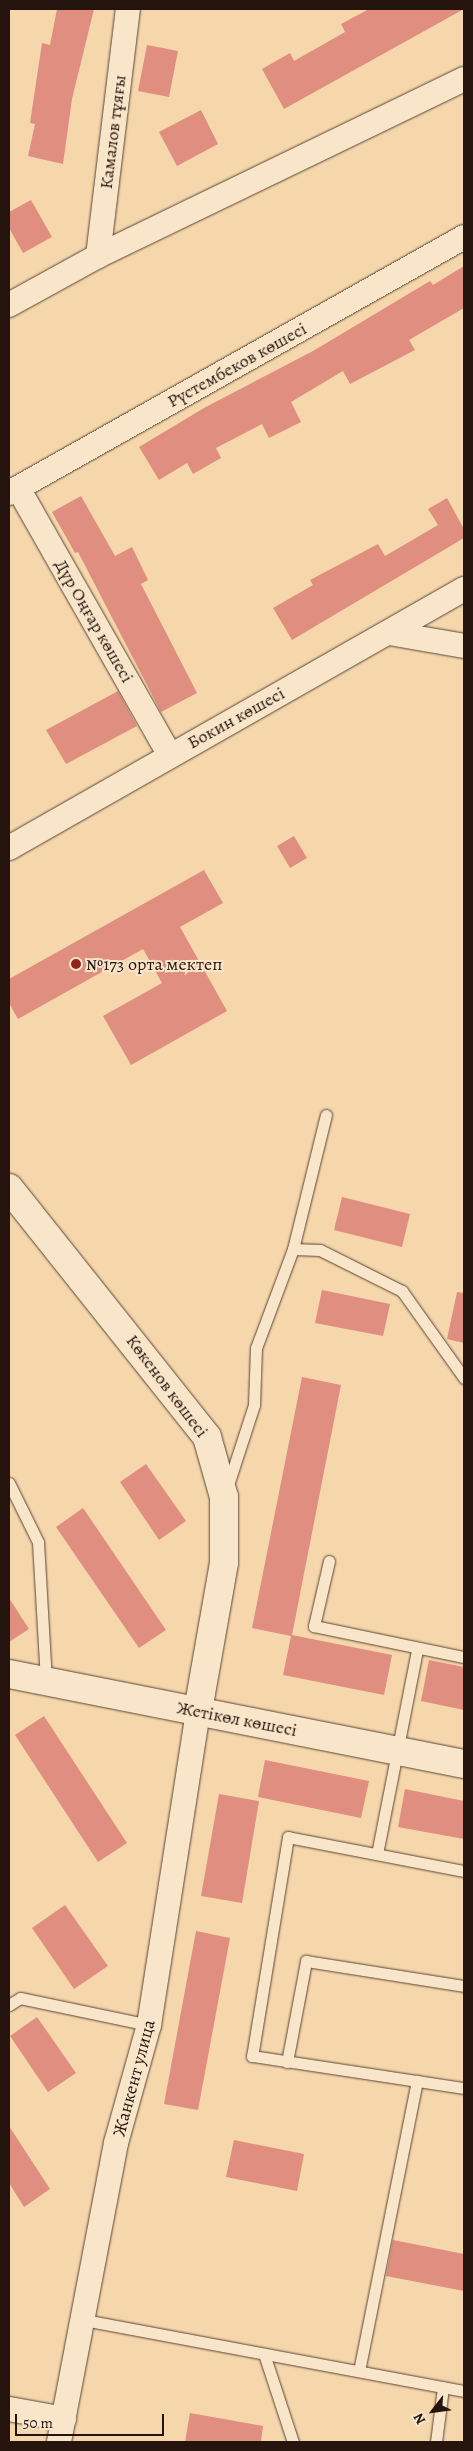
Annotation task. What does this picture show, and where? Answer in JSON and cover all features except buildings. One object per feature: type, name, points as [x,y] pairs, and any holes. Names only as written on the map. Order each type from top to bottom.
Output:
[{"type":"street","name":"Камалов тұяғы","points":[[98,256],[128,9]]},
{"type":"street","points":[[9,305],[98,256],[464,79]]},
{"type":"street","name":"Рүстембеков көшесі","points":[[13,491],[464,237]]},
{"type":"street","name":"Дүр Оңғар көшесі","points":[[13,491],[169,754]]},
{"type":"street","name":"Бокин көшесі","points":[[9,848],[169,754],[390,633],[464,589]]},
{"type":"street","points":[[390,633],[464,646]]},
{"type":"street","name":"Көкенов көшесі","points":[[9,1188],[207,1437],[224,1497],[224,1563],[198,1711]]},
{"type":"street","name":"Жетікөл көшесі","points":[[9,1674],[464,1764]]},
{"type":"street","name":"Жанкент улица","points":[[61,2431],[84,2320],[116,2143],[149,2025],[198,1711]]},
{"type":"street","points":[[9,2409],[61,2431]]},
{"type":"lane","points":[[224,1497],[254,1405],[256,1348],[293,1249],[326,1115]]},
{"type":"lane","points":[[293,1249],[320,1250],[402,1291],[464,1378]]},
{"type":"lane","points":[[9,1483],[38,1542],[46,1681]]},
{"type":"lane","points":[[329,1561],[314,1626],[417,1650],[464,1657]]},
{"type":"lane","points":[[377,1854],[399,1751],[417,1650]]},
{"type":"lane","points":[[464,1871],[288,1837],[252,2056],[417,2081],[464,2085]]},
{"type":"lane","points":[[288,2062],[306,1961],[464,1986]]},
{"type":"lane","points":[[9,2005],[20,1998],[149,2025]]},
{"type":"lane","points":[[358,2371],[417,2081]]},
{"type":"lane","points":[[84,2320],[464,2391]]},
{"type":"lane","points":[[264,2354],[293,2442]]},
{"type":"lane","points":[[436,2442],[443,2387]]},
{"type":"place","name":"№173 орта мектеп","points":[[76,964]]}]
